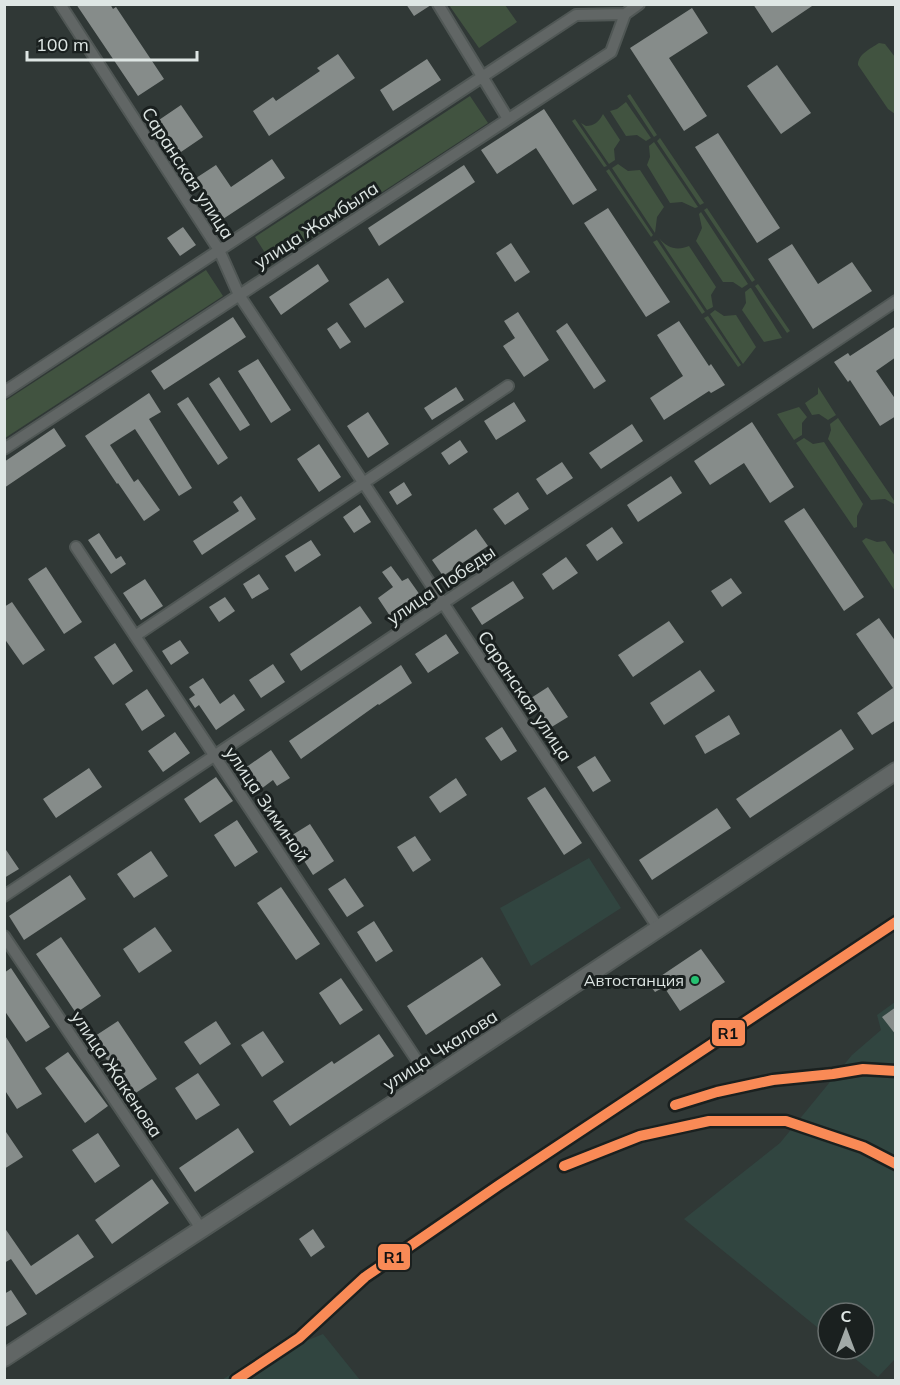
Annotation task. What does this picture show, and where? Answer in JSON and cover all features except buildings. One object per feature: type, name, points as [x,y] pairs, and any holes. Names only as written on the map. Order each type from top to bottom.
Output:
[{"type":"main road","name":"улица Чкалова","points":[[4,1358],[430,1080],[896,771]]},
{"type":"street","name":"Саранская улица","points":[[60,4],[219,250],[239,295],[659,929]]},
{"type":"street","points":[[438,4],[508,119]]},
{"type":"street","points":[[625,14],[639,4]]},
{"type":"street","name":"улица Жамбыла","points":[[4,392],[576,15],[625,14],[610,52],[4,449]]},
{"type":"street","name":"улица Победы","points":[[4,896],[896,300]]},
{"type":"street","points":[[135,636],[508,387]]},
{"type":"street","name":"улица Зиминой","points":[[76,547],[430,1080]]},
{"type":"street","name":"улица Жакенова","points":[[4,936],[202,1230]]},
{"type":"shaded area","points":[[449,5],[505,5],[517,22],[479,48]]},
{"type":"shaded area","points":[[879,43],[885,44],[895,57],[895,114],[888,109],[858,65],[862,55]]},
{"type":"shaded area","points":[[630,94],[657,135],[654,137],[627,96]]},
{"type":"shaded area","points":[[470,96],[488,123],[272,264],[255,237]]},
{"type":"shaded area","points":[[626,102],[651,138],[646,141],[637,135],[626,136],[610,111]]},
{"type":"shaded area","points":[[603,114],[620,140],[614,149],[615,160],[609,164],[581,123],[586,126],[594,124]]},
{"type":"shaded area","points":[[575,119],[607,166],[604,167],[572,121]]},
{"type":"shaded area","points":[[660,138],[704,203],[700,205],[657,141]]},
{"type":"shaded area","points":[[654,142],[698,207],[695,208],[682,202],[670,203],[647,165],[650,157],[649,146]]},
{"type":"shaded area","points":[[618,164],[628,171],[640,170],[664,207],[657,217],[655,233],[612,168]]},
{"type":"shaded area","points":[[609,169],[653,235],[651,237],[606,171]]},
{"type":"shaded area","points":[[707,208],[755,280],[752,282],[704,210]]},
{"type":"shaded area","points":[[701,212],[748,284],[742,288],[733,282],[723,282],[696,241],[702,228],[699,214]]},
{"type":"shaded area","points":[[659,238],[672,248],[689,246],[716,287],[711,295],[713,307],[707,310]]},
{"type":"shaded area","points":[[657,240],[705,312],[702,314],[653,242]]},
{"type":"shaded area","points":[[206,270],[223,296],[5,438],[5,401]]},
{"type":"shaded area","points":[[758,284],[790,331],[787,333],[755,286]]},
{"type":"shaded area","points":[[750,288],[782,338],[764,342],[742,310],[746,303],[745,292]]},
{"type":"shaded area","points":[[715,310],[724,316],[736,315],[756,347],[743,364],[710,314]]},
{"type":"shaded area","points":[[708,316],[741,365],[738,367],[704,318]]},
{"type":"shaded area","points":[[818,387],[836,415],[828,420],[819,414],[812,415],[805,403],[818,394]]},
{"type":"shaded area","points":[[799,407],[807,417],[802,423],[802,435],[794,440],[777,414]]},
{"type":"shaded area","points":[[838,418],[895,502],[894,504],[885,499],[871,500],[828,439],[830,424]]},
{"type":"shaded area","points":[[804,438],[813,444],[824,442],[863,504],[857,516],[857,527],[854,528],[796,443]]},
{"type":"shaded area","points":[[866,538],[877,542],[885,541],[895,556],[895,591],[862,541]]},
{"type":"shaded area","points":[[589,858],[621,908],[531,966],[500,908]]},
{"type":"shaded area","points":[[895,1002],[895,1359],[878,1377],[858,1361],[876,1361],[876,1301],[816,1301],[816,1326],[684,1219],[780,1143],[852,1055],[881,1030],[877,1015]]},
{"type":"shaded area","points":[[300,1328],[308,1340],[323,1334],[360,1380],[222,1380]]},
{"type":"transit line","name":"R1","points":[[236,1380],[299,1338],[365,1277],[499,1185],[896,922]]},
{"type":"transit line","name":"R1","points":[[675,1105],[717,1092],[773,1080],[863,1069],[896,1071]]},
{"type":"transit line","name":"R1","points":[[564,1166],[640,1136],[709,1121],[786,1121],[863,1147],[896,1164]]},
{"type":"place","name":"Автостанция","points":[[695,980]]}]
